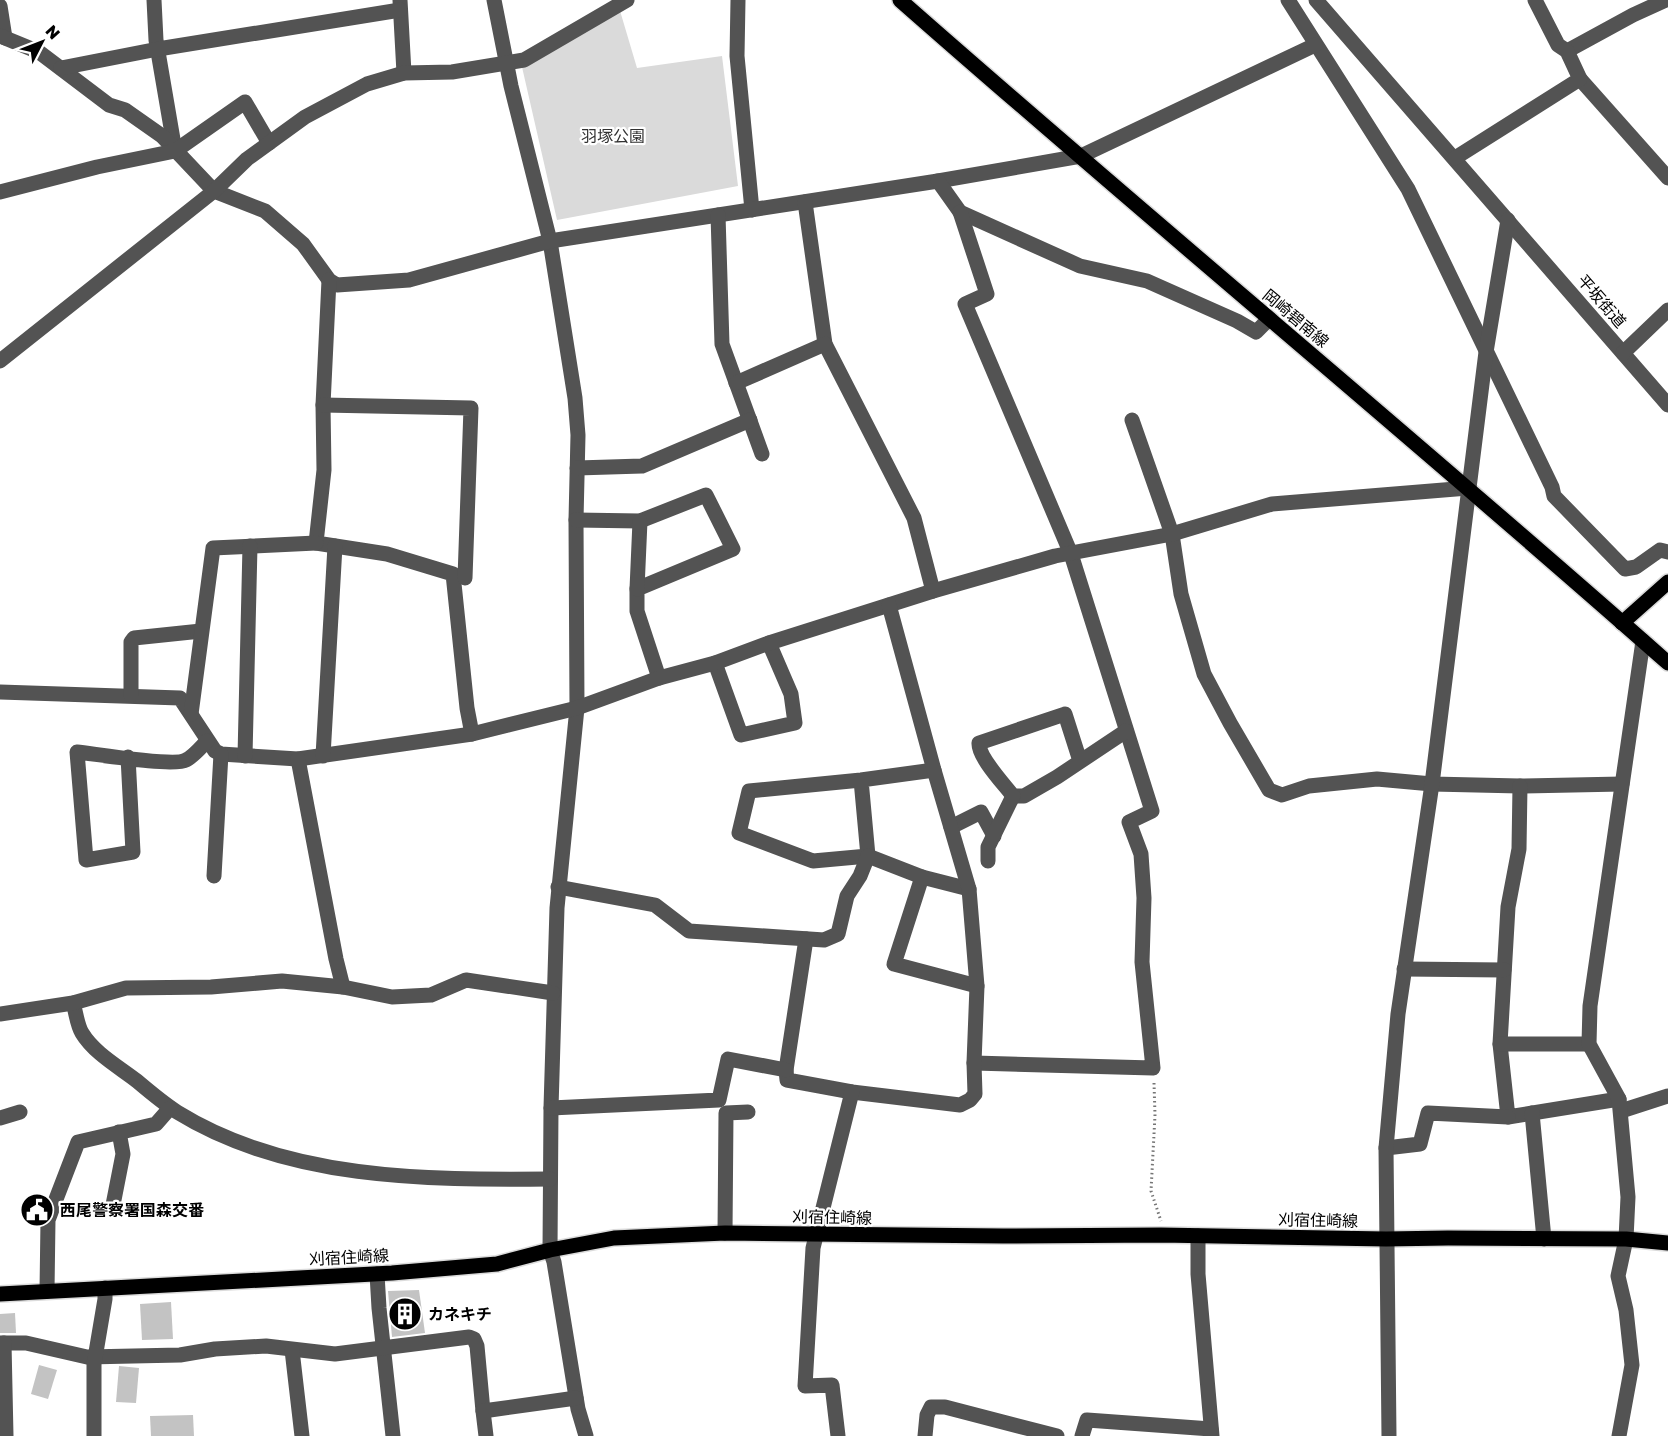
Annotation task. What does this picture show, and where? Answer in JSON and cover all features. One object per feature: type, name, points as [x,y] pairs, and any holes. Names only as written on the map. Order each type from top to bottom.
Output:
[{"type":"main road","name":"岡崎碧南線","points":[[906,2],[1668,663]]},
{"type":"main road","points":[[1622,623],[1668,582]]},
{"type":"main road","name":"刈宿住崎線","points":[[0,1294],[377,1274],[497,1264],[550,1250],[614,1238],[725,1233],[1626,1239],[1668,1243]]},
{"type":"street","points":[[154,0],[158,49],[175,152]]},
{"type":"street","points":[[494,0],[506,63],[550,241],[575,398],[578,435],[577,708],[558,887],[551,1108],[550,1250],[554,1262],[576,1398],[586,1436]]},
{"type":"street","points":[[0,361],[214,191],[247,159],[305,117],[367,84],[405,73],[452,72],[524,60],[627,0]]},
{"type":"street","points":[[738,0],[737,57],[752,210]]},
{"type":"street","points":[[1288,0],[1408,189],[1552,487],[1554,496],[1625,569],[1636,567],[1660,550],[1668,552]]},
{"type":"street","points":[[1316,0],[1455,158],[1581,79]]},
{"type":"street","points":[[1535,0],[1558,45],[1567,51],[1581,79],[1668,178]]},
{"type":"street","points":[[1567,51],[1666,0]]},
{"type":"street","points":[[61,68],[400,5],[405,73]]},
{"type":"street","points":[[0,6],[2,37],[39,52],[109,105],[125,110],[162,136],[214,191],[265,211],[303,244],[329,280],[336,285],[408,280],[550,241],[938,181],[1081,156],[1315,45]]},
{"type":"street","points":[[0,192],[97,166],[175,152],[244,102],[269,143]]},
{"type":"street","name":"平坂街道","points":[[1455,158],[1668,405]]},
{"type":"street","points":[[938,181],[960,212],[987,294],[965,304],[1071,554],[1152,811],[1129,822],[1141,854],[1144,898],[1142,962],[1153,1068],[974,1063]]},
{"type":"street","points":[[805,202],[825,344],[914,518],[933,591]]},
{"type":"street","points":[[960,212],[1080,266],[1148,281],[1238,321],[1256,332],[1269,319]]},
{"type":"street","points":[[718,215],[722,344],[762,454]]},
{"type":"street","points":[[1389,1436],[1386,1148],[1404,969],[1432,784],[1486,352],[1508,220]]},
{"type":"street","points":[[316,543],[324,470],[323,405],[329,280]]},
{"type":"street","points":[[1623,353],[1668,310]]},
{"type":"street","points":[[736,383],[825,344]]},
{"type":"street","points":[[323,405],[471,408],[465,578],[466,708],[472,734]]},
{"type":"street","points":[[577,468],[642,466],[750,420]]},
{"type":"street","points":[[1132,420],[1172,534],[1181,594],[1204,674],[1269,790],[1282,795],[1309,786],[1377,779],[1432,784],[1520,786],[1622,784]]},
{"type":"street","points":[[0,692],[180,698],[207,741],[215,751],[221,754],[298,759],[323,756],[472,734],[577,708],[659,678],[715,663],[933,591],[1055,556],[1172,534],[1272,504],[1468,488]]},
{"type":"street","points":[[576,520],[640,521],[706,495],[733,549],[637,589]]},
{"type":"street","points":[[640,521],[636,611],[659,678]]},
{"type":"street","points":[[191,714],[213,548],[316,543],[387,554],[465,578]]},
{"type":"street","points":[[245,756],[250,546]]},
{"type":"street","points":[[323,756],[335,546]]},
{"type":"street","points":[[806,939],[786,1070],[787,1080],[852,1092],[960,1105],[970,1100],[975,1094],[977,986],[969,889],[889,605]]},
{"type":"street","points":[[131,696],[131,642],[134,638],[201,631]]},
{"type":"street","points":[[1619,1436],[1632,1365],[1626,1310],[1618,1276],[1626,1239],[1628,1197],[1620,1105],[1589,1044],[1590,1006],[1643,641]]},
{"type":"street","points":[[715,663],[741,735],[795,723],[791,694],[770,643]]},
{"type":"street","points":[[1013,796],[990,767],[979,748],[979,743],[1065,714],[1080,761]]},
{"type":"street","points":[[1013,796],[1024,796],[1058,777],[1126,730]]},
{"type":"street","points":[[128,758],[133,852],[86,860],[77,752],[128,758],[176,764],[187,760],[207,741]]},
{"type":"street","points":[[214,876],[221,754]]},
{"type":"street","points":[[298,759],[343,987]]},
{"type":"street","points":[[934,771],[749,790],[739,833],[813,861],[868,856],[922,877],[969,889]]},
{"type":"street","points":[[558,887],[655,905],[689,932],[824,940],[838,934],[847,896],[860,876],[868,856],[861,780]]},
{"type":"street","points":[[1508,1117],[1500,1044],[1508,907],[1519,849],[1520,786]]},
{"type":"street","points":[[988,861],[988,847],[1013,796]]},
{"type":"street","points":[[951,827],[981,812],[994,836]]},
{"type":"street","points":[[922,877],[894,964],[977,986]]},
{"type":"street","points":[[1404,969],[1504,970]]},
{"type":"street","points":[[0,1014],[73,1003],[126,988],[211,987],[282,981],[343,987],[392,997],[431,995],[466,980],[554,993]]},
{"type":"street","points":[[73,1003],[82,1033],[98,1051],[171,1108],[206,1128],[254,1149],[303,1163],[445,1180],[550,1179]]},
{"type":"street","points":[[1500,1044],[1589,1044]]},
{"type":"street","points":[[551,1108],[719,1100],[728,1059],[786,1070]]},
{"type":"street","points":[[838,1436],[832,1385],[804,1386],[815,1235],[852,1092]]},
{"type":"street","points":[[1386,1148],[1420,1144],[1428,1113],[1508,1117],[1620,1105],[1668,1096]]},
{"type":"street","points":[[47,1291],[48,1220],[78,1142],[156,1124],[171,1108]]},
{"type":"street","points":[[0,1118],[20,1112]]},
{"type":"street","points":[[725,1233],[726,1113],[748,1112]]},
{"type":"street","points":[[1532,1113],[1544,1239]]},
{"type":"street","points":[[112,1210],[123,1154],[119,1132]]},
{"type":"street","points":[[1082,1436],[1087,1420],[1212,1432],[1198,1274],[1198,1236]]},
{"type":"street","points":[[377,1274],[393,1436]]},
{"type":"street","points":[[94,1436],[95,1357],[105,1288]]},
{"type":"street","points":[[6,1436],[2,1343],[26,1343],[87,1357],[180,1355],[215,1349],[266,1346],[335,1354],[469,1337],[474,1339],[477,1346],[486,1436]]},
{"type":"street","points":[[292,1350],[302,1436]]},
{"type":"street","points":[[483,1410],[576,1398]]},
{"type":"street","points":[[925,1436],[927,1415],[931,1407],[945,1407],[1057,1436]]},
{"type":"path","points":[[1153,1068],[1155,1115],[1151,1191],[1162,1224],[1161,1235]]},
{"type":"green space","name":"羽塚公園","points":[[618,4],[637,68],[722,56],[738,186],[557,220],[522,67]]},
{"type":"building","name":"カネキチ","points":[[419,1290],[425,1333],[392,1337],[388,1291]]},
{"type":"building","points":[[171,1302],[173,1339],[142,1340],[140,1304]]},
{"type":"building","points":[[15,1313],[16,1333],[0,1333],[0,1314]]},
{"type":"building","points":[[39,1365],[57,1370],[48,1399],[31,1394]]},
{"type":"building","points":[[119,1366],[139,1368],[136,1403],[116,1402]]},
{"type":"building","points":[[193,1415],[194,1436],[151,1436],[150,1416]]},
{"type":"place","name":"西尾警察署国森交番","points":[[37,1210]]},
{"type":"place","name":"カネキチ","points":[[405,1314]]}]
